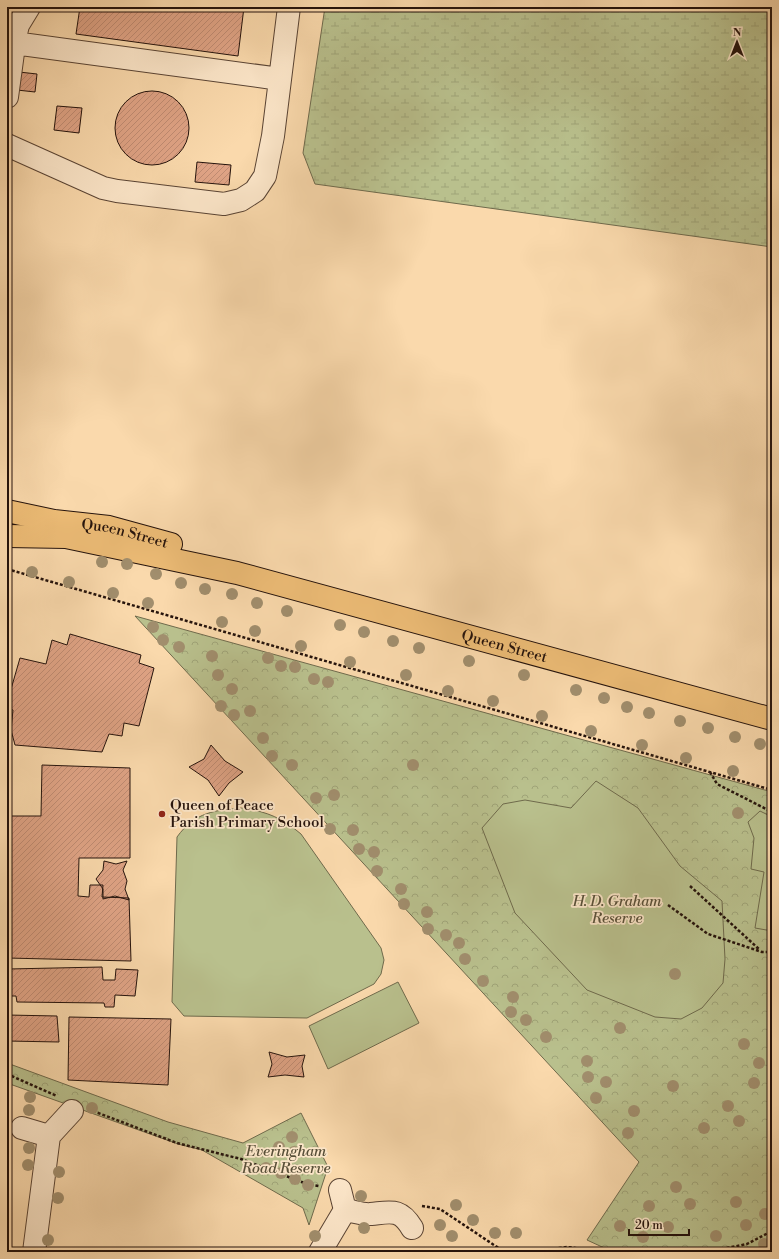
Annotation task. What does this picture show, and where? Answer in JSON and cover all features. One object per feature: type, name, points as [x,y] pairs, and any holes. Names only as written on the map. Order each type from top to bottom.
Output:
[{"type":"main road","name":"Queen Street","points":[[7,511],[54,520],[109,527],[196,551],[237,573]]},
{"type":"main road","name":"Queen Street","points":[[7,536],[66,537],[237,573],[772,719]]},
{"type":"street","points":[[7,97],[18,24],[29,7]]},
{"type":"street","points":[[7,146],[103,188],[224,204],[241,200],[255,191],[265,176],[280,79],[289,7]]},
{"type":"street","points":[[14,43],[280,79]]},
{"type":"street","points":[[34,1252],[49,1136],[76,1107]]},
{"type":"street","points":[[22,1128],[49,1136]]},
{"type":"street","points":[[320,1252],[343,1200],[369,1214],[396,1212],[406,1218],[412,1228]]},
{"type":"path","points":[[7,570],[772,790]]},
{"type":"path","points":[[710,772],[717,784],[772,812]]},
{"type":"path","points":[[690,886],[762,952]]},
{"type":"path","points":[[668,905],[708,934],[762,952],[772,952]]},
{"type":"path","points":[[7,1074],[76,1107],[177,1143],[241,1159],[308,1184],[343,1200]]},
{"type":"path","points":[[420,1206],[440,1209],[497,1247],[511,1252]]},
{"type":"path","points":[[707,1252],[747,1244],[772,1231]]},
{"type":"path","points":[[529,1252],[567,1247],[610,1252]]},
{"type":"green space","points":[[325,7],[772,7],[772,247],[315,184],[303,153]]},
{"type":"green space","name":"H. D. Graham Reserve","points":[[135,616],[772,792],[772,1252],[613,1252],[587,1240],[639,1162]]},
{"type":"green space","points":[[596,781],[638,808],[680,866],[722,901],[725,959],[723,983],[702,1008],[681,1019],[655,1017],[587,990],[515,913],[482,828],[503,804],[525,800],[571,808]]},
{"type":"green space","points":[[243,808],[274,816],[301,834],[381,948],[384,960],[381,974],[374,984],[307,1018],[184,1016],[172,1002],[177,837],[191,822],[198,817],[215,811]]},
{"type":"green space","points":[[760,811],[772,817],[772,931],[755,928],[764,872],[751,869],[754,838],[748,822]]},
{"type":"green space","points":[[398,982],[419,1023],[328,1069],[309,1026]]},
{"type":"green space","name":"Everingham Road Reserve","points":[[7,1063],[168,1122],[243,1143],[301,1113],[328,1167],[309,1225],[303,1208],[202,1150],[178,1144],[7,1083]]},
{"type":"building","points":[[80,7],[244,7],[238,56],[76,34]]},
{"type":"building","points":[[19,72],[37,74],[35,92],[17,90]]},
{"type":"building","points":[[145,91],[159,91],[166,93],[179,101],[187,114],[189,128],[187,142],[179,155],[166,163],[159,165],[145,165],[138,163],[125,155],[117,142],[115,135],[115,121],[117,114],[125,101],[138,93]]},
{"type":"building","points":[[57,106],[82,108],[79,133],[54,130]]},
{"type":"building","points":[[197,162],[231,165],[229,185],[195,182]]},
{"type":"building","points":[[70,634],[141,655],[139,663],[154,668],[139,726],[124,723],[122,736],[109,734],[102,752],[15,745],[11,730],[13,710],[7,708],[7,703],[20,658],[46,664],[52,640],[67,645]]},
{"type":"building","points":[[211,745],[225,761],[243,772],[229,783],[219,796],[208,780],[189,767],[204,759]]},
{"type":"building","points":[[42,765],[130,768],[130,858],[79,858],[78,896],[89,897],[90,885],[103,885],[102,897],[129,898],[131,961],[7,958],[7,816],[41,816]]},
{"type":"building","points":[[104,861],[116,864],[127,861],[123,870],[127,881],[125,889],[129,900],[115,896],[103,899],[103,889],[96,879],[103,870]]},
{"type":"building","points":[[102,967],[103,980],[115,980],[116,969],[138,970],[135,996],[115,995],[114,1007],[105,1007],[104,1003],[17,1002],[16,996],[8,996],[8,969]]},
{"type":"building","points":[[7,1015],[57,1016],[59,1042],[7,1041]]},
{"type":"building","points":[[69,1017],[171,1019],[168,1085],[68,1080]]},
{"type":"building","points":[[269,1052],[287,1057],[305,1055],[302,1066],[304,1077],[285,1075],[268,1077],[272,1064]]},
{"type":"place","name":"Queen of Peace Parish Primary School","points":[[162,814]]}]
